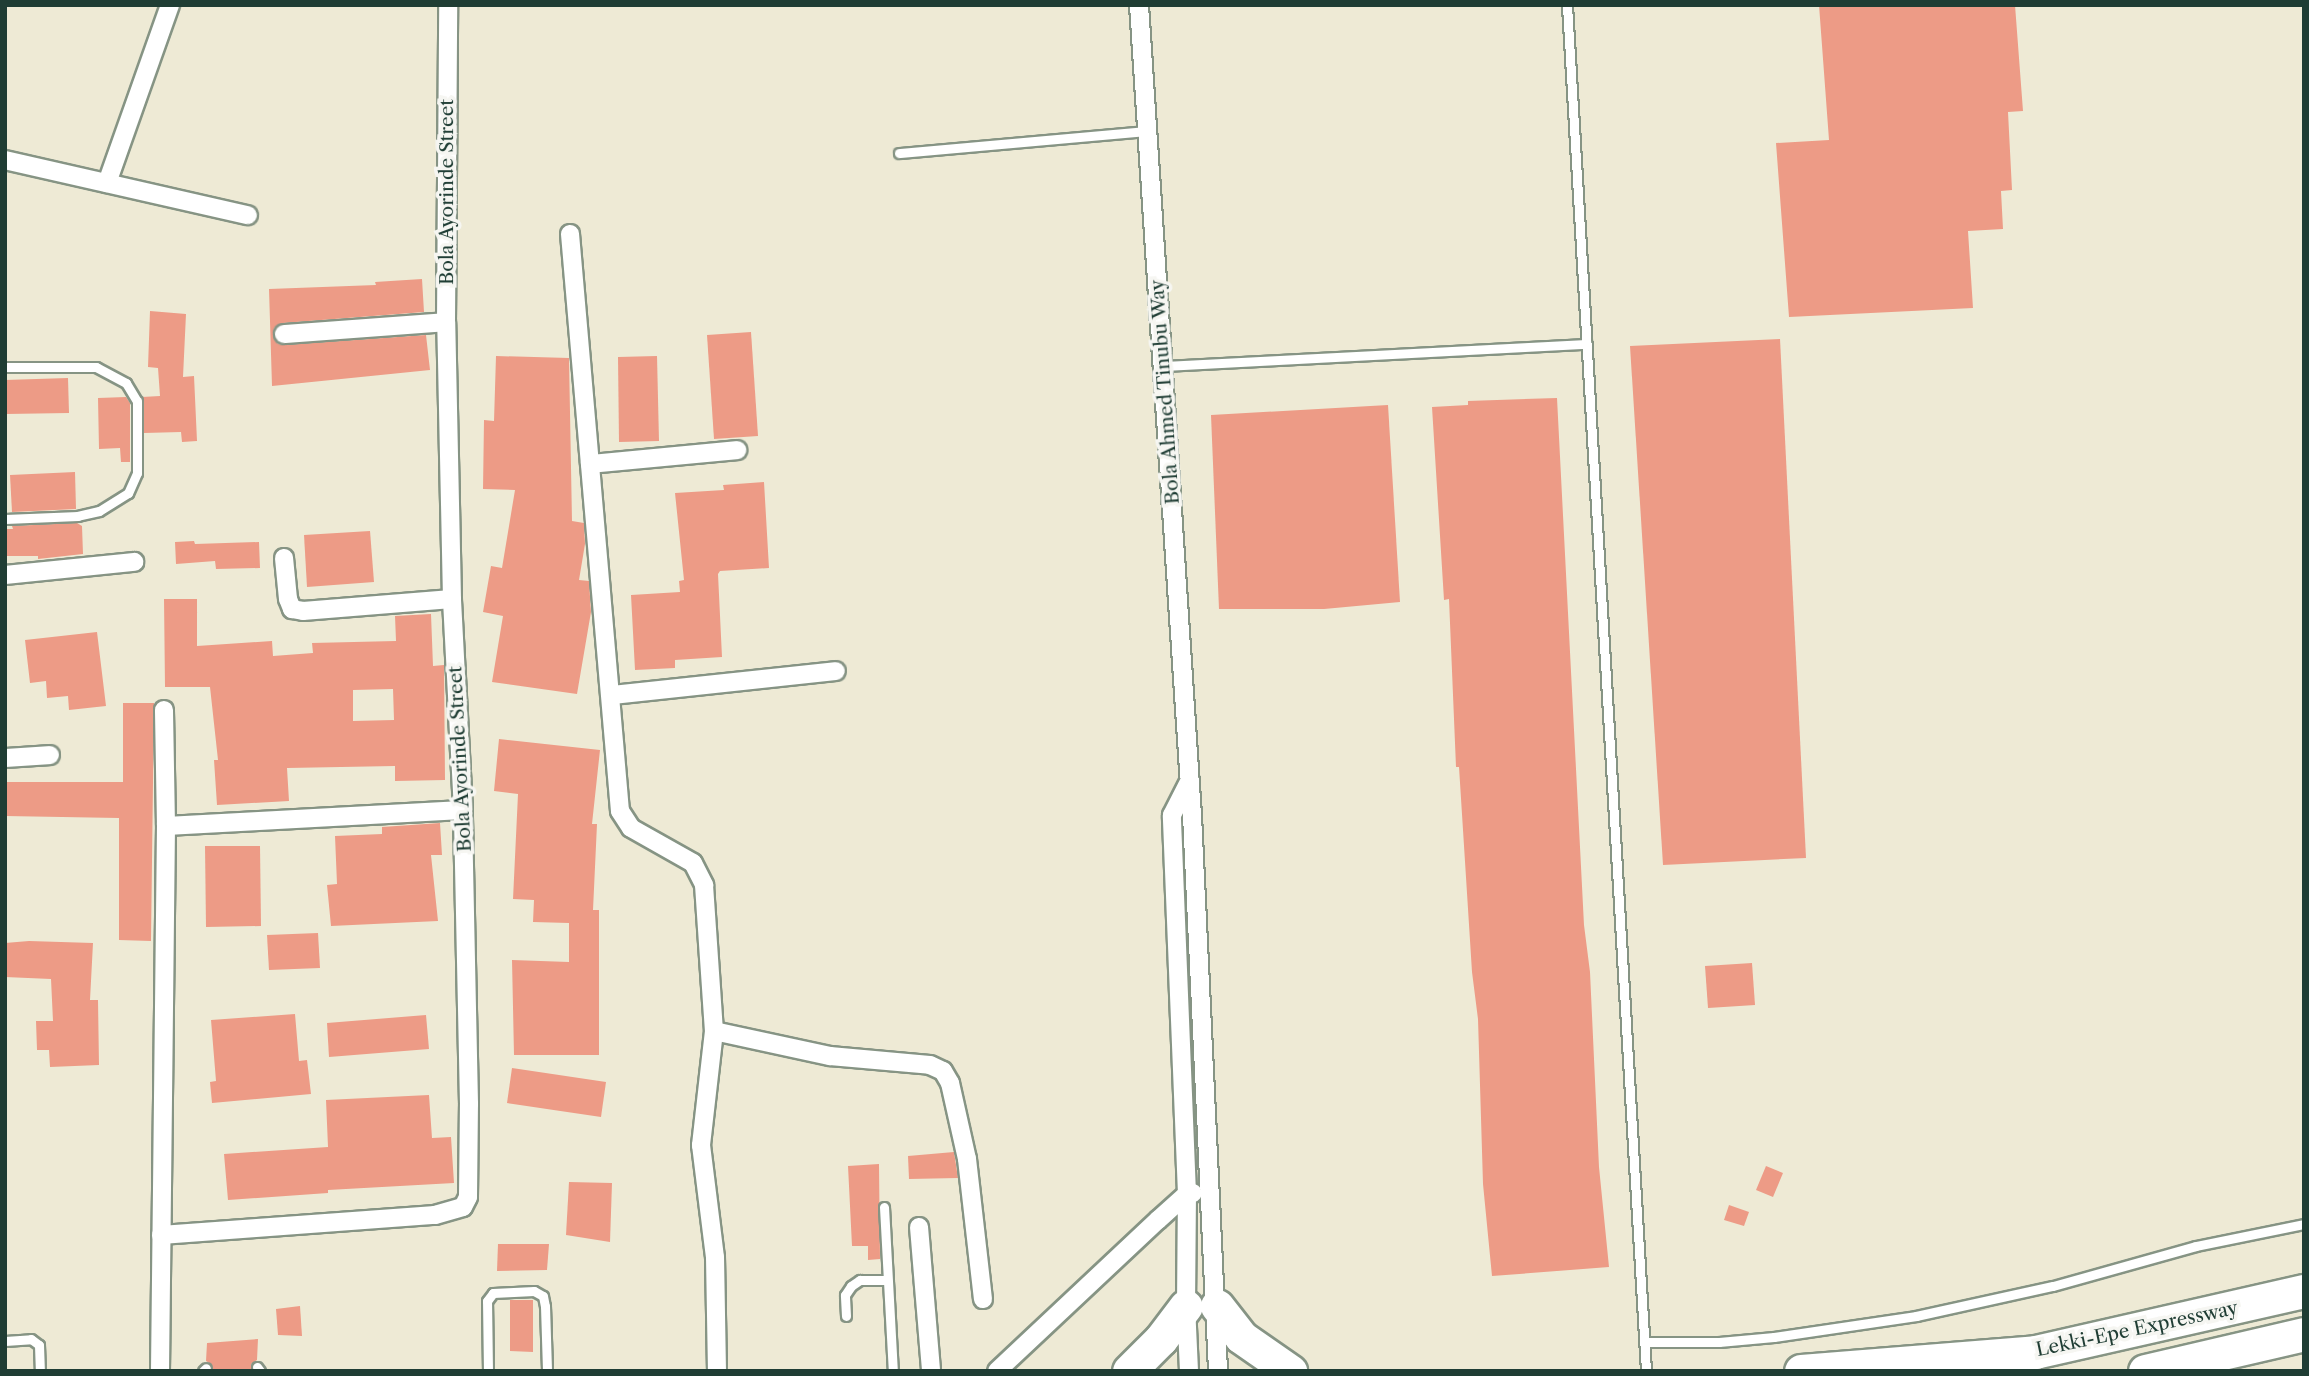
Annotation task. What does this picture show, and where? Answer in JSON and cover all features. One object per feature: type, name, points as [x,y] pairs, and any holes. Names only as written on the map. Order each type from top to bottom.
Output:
[{"type":"highway","name":"Lekki-Epe Expressway","points":[[1801,1371],[2035,1352],[2304,1291]]},
{"type":"highway","points":[[1129,1371],[1161,1339],[1201,1306],[1290,1371]]},
{"type":"highway","points":[[2146,1371],[2304,1334]]},
{"type":"street","points":[[107,183],[170,5]]},
{"type":"street","name":"Bola Ayorinde Street","points":[[161,1235],[435,1215],[463,1207],[468,1197],[470,1170],[463,810],[452,599],[446,322],[448,5]]},
{"type":"street","name":"Bola Ahmed Tinubu Way","points":[[1139,5],[1145,131],[1164,366],[1190,780],[1209,1192],[1201,1306]]},
{"type":"street","points":[[5,160],[248,215]]},
{"type":"street","points":[[570,234],[620,811],[631,828],[693,863],[704,885],[714,1031],[701,1144],[715,1257],[717,1371]]},
{"type":"street","points":[[284,334],[446,322]]},
{"type":"street","points":[[590,464],[737,450]]},
{"type":"street","points":[[284,558],[288,599],[292,609],[303,611],[452,599]]},
{"type":"street","points":[[5,575],[134,562]]},
{"type":"street","points":[[612,695],[836,671]]},
{"type":"street","points":[[160,1371],[166,826],[164,710]]},
{"type":"street","points":[[5,758],[50,755]]},
{"type":"street","points":[[1190,780],[1172,815],[1186,1194],[1201,1306],[1218,1371]]},
{"type":"street","points":[[166,826],[463,810]]},
{"type":"street","points":[[714,1031],[830,1056],[930,1065],[943,1071],[950,1083],[967,1159],[983,1299]]},
{"type":"street","points":[[997,1371],[1186,1194],[1209,1192]]},
{"type":"street","points":[[919,1227],[931,1371]]},
{"type":"street","points":[[1189,1371],[1201,1306]]},
{"type":"lane","points":[[1567,5],[1646,1371]]},
{"type":"lane","points":[[899,153],[1145,131]]},
{"type":"lane","points":[[1164,366],[1586,344]]},
{"type":"lane","points":[[5,367],[96,367],[126,383],[137,401],[137,473],[128,493],[99,511],[78,516],[5,519]]},
{"type":"lane","points":[[884,1207],[893,1371]]},
{"type":"lane","points":[[1644,1342],[1719,1342],[1774,1337],[1916,1316],[2042,1289],[2196,1246],[2304,1224]]},
{"type":"lane","points":[[846,1316],[845,1295],[851,1286],[860,1280],[886,1280]]},
{"type":"lane","points":[[488,1371],[487,1301],[493,1293],[534,1291],[543,1296],[545,1306],[547,1371]]},
{"type":"lane","points":[[5,1341],[32,1339],[39,1345],[40,1371]]},
{"type":"building","points":[[1819,5],[2015,5],[2023,111],[2008,112],[2012,190],[2001,191],[2003,229],[1968,231],[1973,308],[1789,317],[1776,143],[1829,140]]},
{"type":"building","points":[[422,279],[424,312],[283,323],[274,328],[273,336],[278,344],[285,345],[426,335],[430,370],[272,386],[269,289],[376,285],[375,282]]},
{"type":"building","points":[[150,311],[186,314],[183,377],[194,376],[197,441],[182,442],[181,432],[144,433],[142,397],[160,396],[158,368],[148,367]]},
{"type":"building","points":[[751,332],[758,436],[714,439],[707,335]]},
{"type":"building","points":[[1780,339],[1806,858],[1663,865],[1630,346]]},
{"type":"building","points":[[496,356],[569,358],[572,521],[584,523],[585,544],[579,580],[589,581],[591,612],[577,694],[492,682],[503,616],[483,612],[491,566],[502,568],[515,490],[483,489],[484,420],[494,421]]},
{"type":"building","points":[[657,356],[659,441],[619,442],[618,357]]},
{"type":"building","points":[[68,378],[69,413],[6,414],[5,380]]},
{"type":"building","points":[[126,397],[130,403],[130,462],[121,462],[120,448],[99,449],[98,398]]},
{"type":"building","points":[[1557,398],[1584,925],[1590,972],[1599,1167],[1609,1267],[1492,1276],[1483,1184],[1478,1019],[1472,972],[1459,767],[1456,767],[1449,599],[1444,600],[1432,407],[1468,405],[1468,401]]},
{"type":"building","points":[[1388,405],[1400,602],[1324,609],[1219,609],[1211,415]]},
{"type":"building","points":[[75,472],[76,509],[12,512],[10,475]]},
{"type":"building","points":[[764,482],[769,568],[720,571],[718,574],[722,657],[675,660],[675,668],[635,670],[631,595],[680,592],[679,581],[684,580],[675,493],[724,490],[723,485]]},
{"type":"building","points":[[77,523],[82,526],[83,554],[38,559],[38,556],[5,556],[5,529],[13,529],[12,526]]},
{"type":"building","points":[[370,531],[374,582],[307,587],[304,535]]},
{"type":"building","points":[[194,541],[195,544],[259,542],[260,568],[216,569],[215,561],[176,564],[175,542]]},
{"type":"building","points":[[164,599],[197,599],[197,646],[272,641],[273,656],[313,653],[312,643],[396,641],[395,616],[431,614],[433,666],[444,665],[445,780],[395,781],[395,766],[287,768],[289,801],[217,805],[214,760],[218,760],[210,687],[165,687]],"holes":[[[393,689],[394,720],[353,721],[353,690]]]},
{"type":"building","points":[[97,632],[106,706],[69,710],[68,696],[47,698],[46,681],[30,683],[25,640]]},
{"type":"building","points":[[123,703],[154,703],[151,941],[119,940],[119,818],[5,816],[5,782],[123,782]]},
{"type":"building","points":[[499,739],[600,750],[592,824],[597,824],[593,910],[599,910],[599,1055],[514,1055],[512,960],[569,962],[569,923],[533,922],[534,900],[513,899],[518,794],[494,791]]},
{"type":"building","points":[[440,823],[442,855],[431,855],[438,921],[331,926],[327,885],[337,884],[335,836],[382,834],[382,827]]},
{"type":"building","points":[[205,846],[260,846],[261,926],[206,927]]},
{"type":"building","points":[[318,933],[320,968],[269,970],[267,935]]},
{"type":"building","points":[[5,943],[93,943],[90,1000],[98,1000],[99,1065],[50,1067],[49,1050],[37,1050],[36,1021],[53,1021],[51,979],[5,977]]},
{"type":"building","points":[[1752,963],[1755,1005],[1708,1008],[1705,966]]},
{"type":"building","points":[[295,1014],[299,1061],[307,1060],[311,1094],[212,1103],[210,1082],[216,1081],[211,1020]]},
{"type":"building","points":[[426,1015],[429,1049],[329,1057],[327,1023]]},
{"type":"building","points":[[512,1068],[606,1082],[601,1117],[507,1103]]},
{"type":"building","points":[[429,1095],[432,1138],[451,1137],[454,1183],[328,1190],[328,1193],[228,1200],[224,1154],[328,1147],[326,1100]]},
{"type":"building","points":[[954,1152],[958,1178],[909,1179],[908,1156]]},
{"type":"building","points":[[879,1164],[880,1259],[868,1260],[868,1246],[852,1246],[848,1166]]},
{"type":"building","points":[[1766,1166],[1783,1173],[1773,1197],[1756,1190]]},
{"type":"building","points":[[569,1182],[612,1183],[610,1242],[566,1235]]},
{"type":"building","points":[[1729,1205],[1749,1212],[1744,1226],[1724,1220]]},
{"type":"building","points":[[498,1244],[549,1244],[547,1270],[497,1271]]},
{"type":"building","points":[[510,1300],[533,1300],[533,1352],[510,1351]]},
{"type":"building","points":[[300,1306],[302,1336],[278,1335],[276,1309]]},
{"type":"building","points":[[258,1339],[257,1360],[251,1364],[251,1371],[212,1371],[211,1364],[206,1361],[207,1343]]}]
